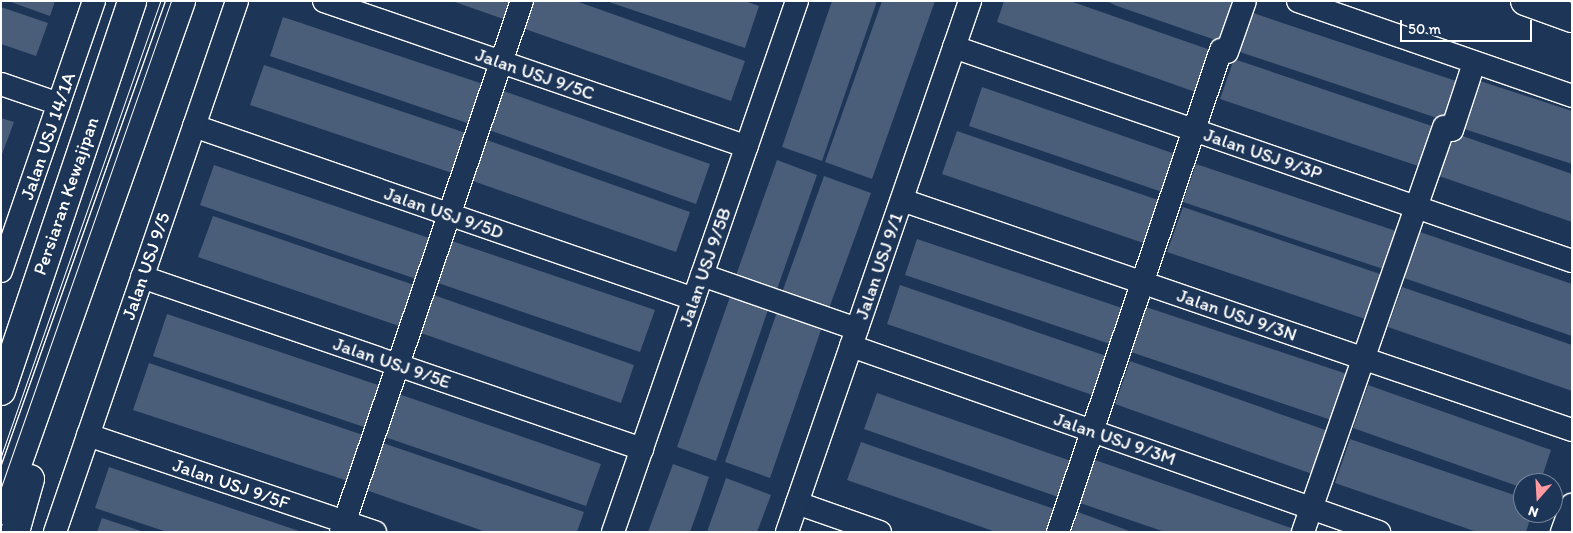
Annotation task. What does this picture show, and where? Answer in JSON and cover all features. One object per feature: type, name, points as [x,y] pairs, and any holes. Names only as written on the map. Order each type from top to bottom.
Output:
[{"type":"main road","name":"Persiaran Kewajipan","points":[[1,391],[132,1]]},
{"type":"main road","points":[[1,510],[181,1]]},
{"type":"main road","points":[[1524,1],[1572,18]]},
{"type":"main road","points":[[15,532],[50,413],[71,316]]},
{"type":"street","name":"Jalan USJ 14/1A","points":[[1,271],[6,241],[59,104],[94,1]]},
{"type":"street","name":"Jalan USJ 9/5","points":[[55,532],[237,1]]},
{"type":"street","name":"Jalan USJ 9/5C","points":[[324,1],[747,147]]},
{"type":"street","points":[[343,527],[522,1]]},
{"type":"street","name":"Jalan USJ 9/5B","points":[[613,532],[797,1]]},
{"type":"street","name":"Jalan USJ 9/1","points":[[787,532],[970,1]]},
{"type":"street","points":[[1058,532],[1194,130],[1245,1]]},
{"type":"street","points":[[1298,1],[1474,64],[1572,96]]},
{"type":"street","name":"Jalan USJ 9/3P","points":[[954,47],[1572,261]]},
{"type":"street","points":[[1303,532],[1416,207],[1474,64]]},
{"type":"street","points":[[1,84],[59,104]]},
{"type":"street","name":"Jalan USJ 9/5D","points":[[194,126],[694,299]]},
{"type":"street","name":"Jalan USJ 9/3N","points":[[902,200],[1572,430]]},
{"type":"street","name":"Jalan USJ 9/3M","points":[[702,275],[1092,431],[1379,532]]},
{"type":"street","name":"Jalan USJ 9/5E","points":[[142,277],[642,449]]},
{"type":"street","name":"Jalan USJ 9/5F","points":[[88,435],[343,527],[375,532]]},
{"type":"street","points":[[797,503],[880,532]]},
{"type":"street","points":[[1562,532],[1572,505]]},
{"type":"building","points":[[8,1],[55,1],[50,16]]},
{"type":"building","points":[[452,1],[516,1],[509,21]]},
{"type":"building","points":[[534,1],[576,1],[745,61],[731,101],[525,29]]},
{"type":"building","points":[[606,1],[745,1],[759,6],[745,48]]},
{"type":"building","points":[[832,1],[877,1],[822,161],[782,147]]},
{"type":"building","points":[[882,1],[935,1],[872,179],[825,162]]},
{"type":"building","points":[[1004,1],[1070,1],[1219,53],[1204,95],[997,22]]},
{"type":"building","points":[[1106,1],[1233,1],[1227,44],[1117,6]]},
{"type":"building","points":[[1,7],[48,23],[36,56],[1,44]]},
{"type":"building","points":[[1247,11],[1462,83],[1449,122],[1234,50]]},
{"type":"building","points":[[283,17],[486,85],[473,125],[270,56]]},
{"type":"building","points":[[1234,59],[1438,128],[1424,168],[1220,99]]},
{"type":"building","points":[[264,65],[469,134],[455,174],[250,105]]},
{"type":"building","points":[[1477,80],[1572,111],[1572,164],[1461,128]]},
{"type":"building","points":[[982,87],[1181,156],[1168,194],[969,126]]},
{"type":"building","points":[[501,90],[710,164],[696,204],[486,129]]},
{"type":"building","points":[[1,118],[14,122],[1,157]]},
{"type":"building","points":[[957,131],[1167,203],[1152,246],[942,174]]},
{"type":"building","points":[[1454,133],[1572,174],[1572,222],[1439,176]]},
{"type":"building","points":[[484,139],[690,212],[676,252],[470,180]]},
{"type":"building","points":[[777,160],[817,175],[775,295],[734,281]]},
{"type":"building","points":[[1196,164],[1399,232],[1386,270],[1183,202]]},
{"type":"building","points":[[214,165],[432,239],[419,280],[200,205]]},
{"type":"building","points":[[824,176],[871,193],[827,314],[780,298]]},
{"type":"building","points":[[1183,207],[1386,276],[1371,321],[1167,252]]},
{"type":"building","points":[[213,216],[417,286],[402,327],[198,257]]},
{"type":"building","points":[[1420,232],[1572,284],[1572,336],[1404,278]]},
{"type":"building","points":[[917,239],[1131,311],[1119,347],[905,275]]},
{"type":"building","points":[[449,240],[655,310],[640,352],[435,282]]},
{"type":"building","points":[[900,285],[1115,359],[1101,398],[887,324]]},
{"type":"building","points":[[1402,287],[1572,345],[1572,391],[1388,327]]},
{"type":"building","points":[[431,294],[634,365],[621,403],[418,332]]},
{"type":"building","points":[[731,294],[769,307],[716,461],[677,447]]},
{"type":"building","points":[[1146,307],[1350,375],[1334,421],[1131,352]]},
{"type":"building","points":[[777,312],[822,327],[770,478],[725,462]]},
{"type":"building","points":[[167,314],[384,387],[370,429],[153,356]]},
{"type":"building","points":[[1130,361],[1334,433],[1318,476],[1115,404]]},
{"type":"building","points":[[149,363],[366,436],[351,482],[133,410]]},
{"type":"building","points":[[1368,385],[1551,450],[1543,473],[1513,473],[1513,484],[1353,428]]},
{"type":"building","points":[[396,393],[601,464],[586,506],[382,436]]},
{"type":"building","points":[[877,393],[1077,463],[1064,499],[864,429]]},
{"type":"building","points":[[1350,439],[1513,495],[1513,523],[1529,523],[1526,532],[1477,532],[1335,483]]},
{"type":"building","points":[[380,442],[584,512],[577,532],[486,532],[363,489]]},
{"type":"building","points":[[861,442],[1060,511],[1052,532],[996,532],[847,480]]},
{"type":"building","points":[[1095,460],[1297,530],[1297,532],[1165,532],[1080,503]]},
{"type":"building","points":[[673,464],[709,477],[690,532],[648,532]]},
{"type":"building","points":[[109,467],[301,532],[167,532],[95,508]]},
{"type":"building","points":[[726,478],[771,495],[757,532],[707,532]]},
{"type":"building","points":[[1078,512],[1097,519],[1132,532],[1071,532]]},
{"type":"building","points":[[102,518],[141,531],[141,532],[97,532]]},
{"type":"tram line","points":[[1,456],[160,1]]},
{"type":"tram line","points":[[1,487],[171,1]]}]
